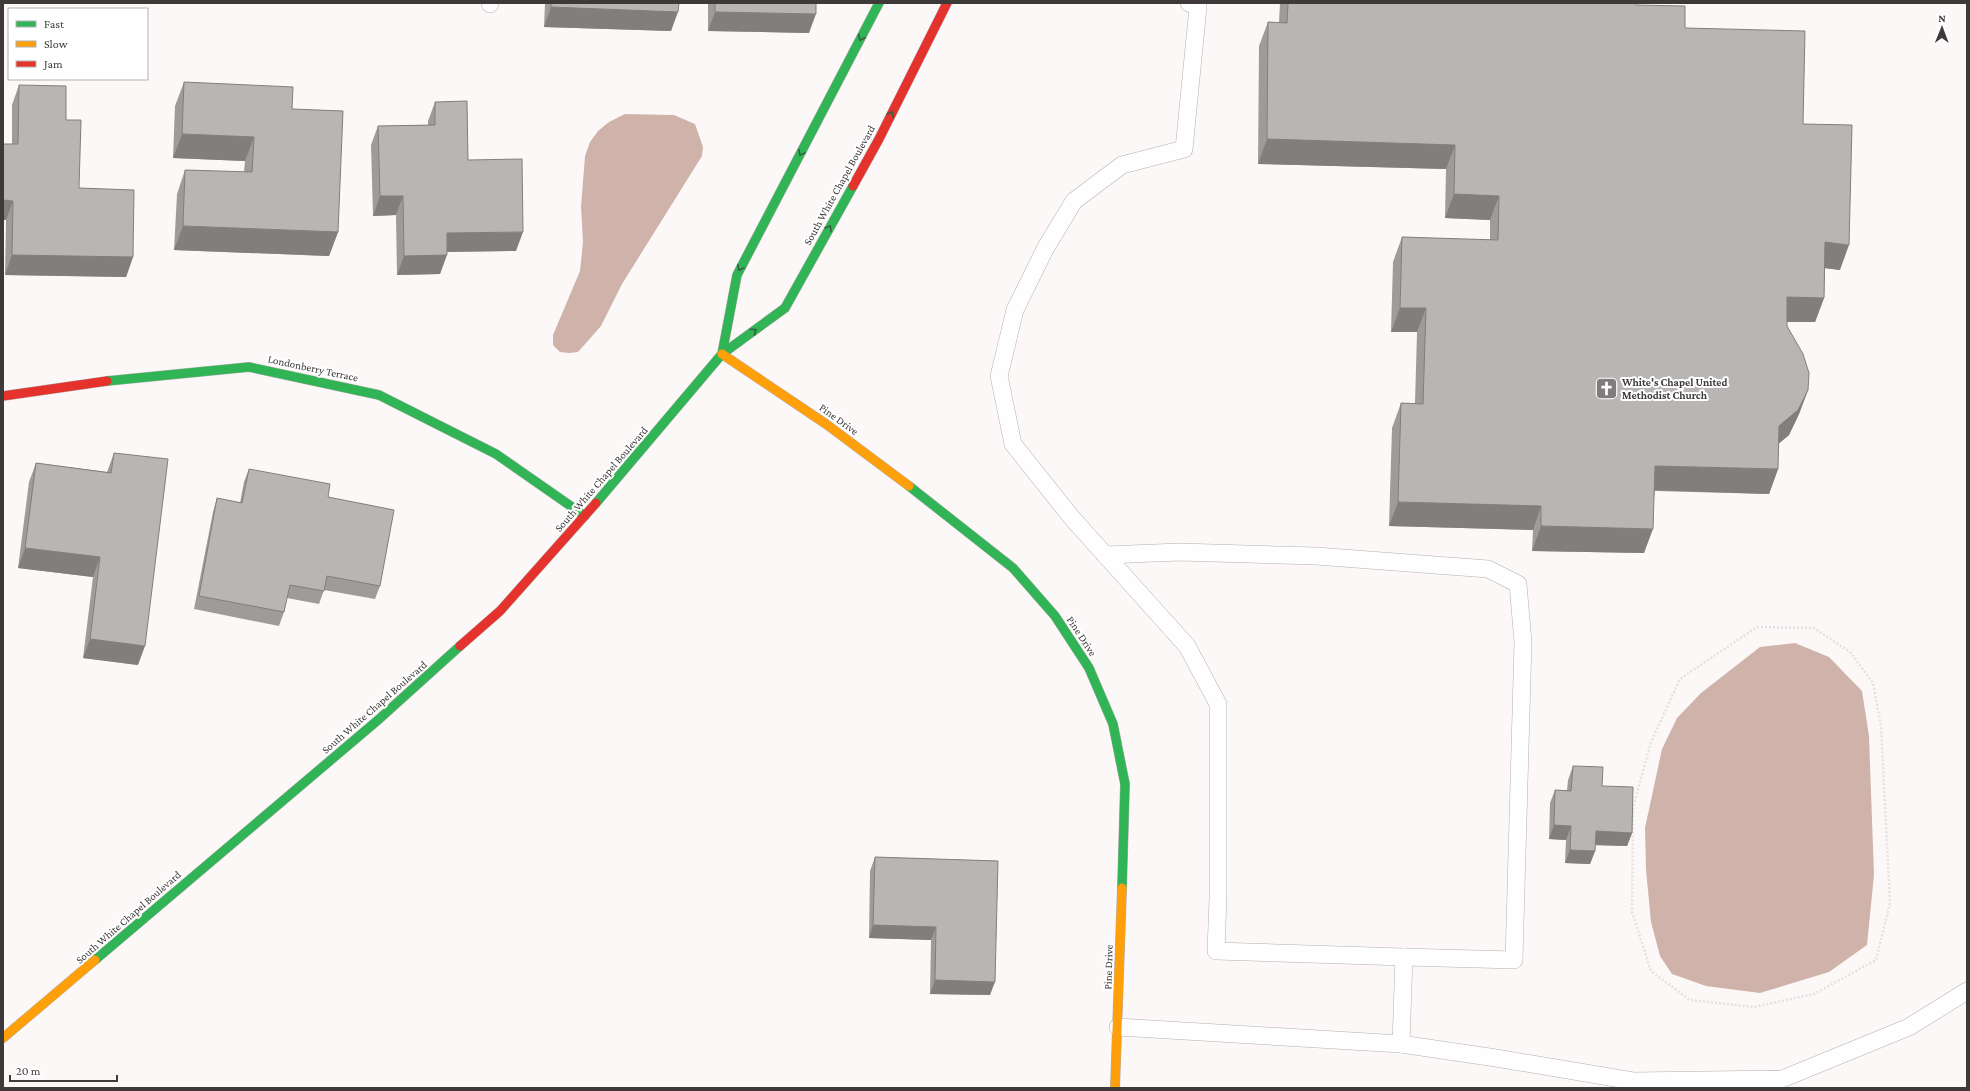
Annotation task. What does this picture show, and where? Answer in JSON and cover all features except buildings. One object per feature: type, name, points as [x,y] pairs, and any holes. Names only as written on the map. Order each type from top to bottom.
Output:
[{"type":"main road","name":"South White Chapel Boulevard","points":[[722,354],[737,275],[879,3]]},
{"type":"main road","name":"South White Chapel Boulevard","points":[[3,1038],[378,720],[500,611],[585,516],[722,354],[785,308],[879,139],[947,3]]},
{"type":"main road","name":"Pine Drive","points":[[722,354],[826,424],[949,516],[1013,568],[1055,616],[1089,668],[1113,724],[1125,784],[1115,1088]]},
{"type":"main road","name":"Londonberry Terrace","points":[[3,396],[119,379],[249,367],[379,395],[496,454],[585,516]]},
{"type":"lane","points":[[1105,555],[1180,552],[1316,556],[1488,569],[1518,584],[1523,642],[1514,960],[1216,950],[1218,898],[1218,704],[1187,646],[1105,555],[1072,518],[1013,444],[999,376],[1015,310],[1045,249],[1074,201],[1122,164],[1184,149],[1195,4]]},
{"type":"lane","points":[[1401,1044],[1404,957]]},
{"type":"lane","points":[[1118,1027],[1401,1044],[1633,1081],[1782,1079],[1909,1027],[1967,991]]},
{"type":"path","points":[[1757,627],[1814,628],[1850,652],[1873,683],[1881,726],[1890,903],[1876,960],[1814,994],[1754,1007],[1690,1000],[1651,971],[1632,912],[1633,808],[1651,742],[1680,679],[1757,627]]},
{"type":"shaded area","points":[[625,114],[674,115],[695,124],[703,147],[702,156],[622,284],[601,326],[578,352],[560,352],[553,345],[553,335],[580,271],[583,242],[581,207],[585,156],[590,142],[598,131],[609,122]]},
{"type":"shaded area","points":[[1795,643],[1829,657],[1862,691],[1869,736],[1874,875],[1867,945],[1829,972],[1760,993],[1706,986],[1672,974],[1660,956],[1651,922],[1646,870],[1645,828],[1662,749],[1677,718],[1701,693],[1760,647]]},
{"type":"traffic: fast","points":[[722,354],[737,275],[879,3]]},
{"type":"traffic: fast","points":[[596,503],[722,354],[785,308],[853,186]]},
{"type":"traffic: fast","points":[[107,381],[249,367],[379,395],[496,454],[585,516]]},
{"type":"traffic: fast","points":[[909,486],[1013,568],[1055,616],[1089,668],[1113,724],[1125,784],[1122,888]]},
{"type":"traffic: fast","points":[[95,960],[378,720],[460,646]]},
{"type":"traffic: slow","points":[[722,354],[826,424],[909,486]]},
{"type":"traffic: slow","points":[[1115,1088],[1122,888]]},
{"type":"traffic: slow","points":[[3,1038],[95,960]]},
{"type":"traffic: jam","points":[[853,186],[879,139],[947,3]]},
{"type":"traffic: jam","points":[[3,396],[107,381]]},
{"type":"traffic: jam","points":[[460,646],[500,611],[596,503]]},
{"type":"place","name":"White's Chapel United Methodist Church","points":[[1606,388]]}]
